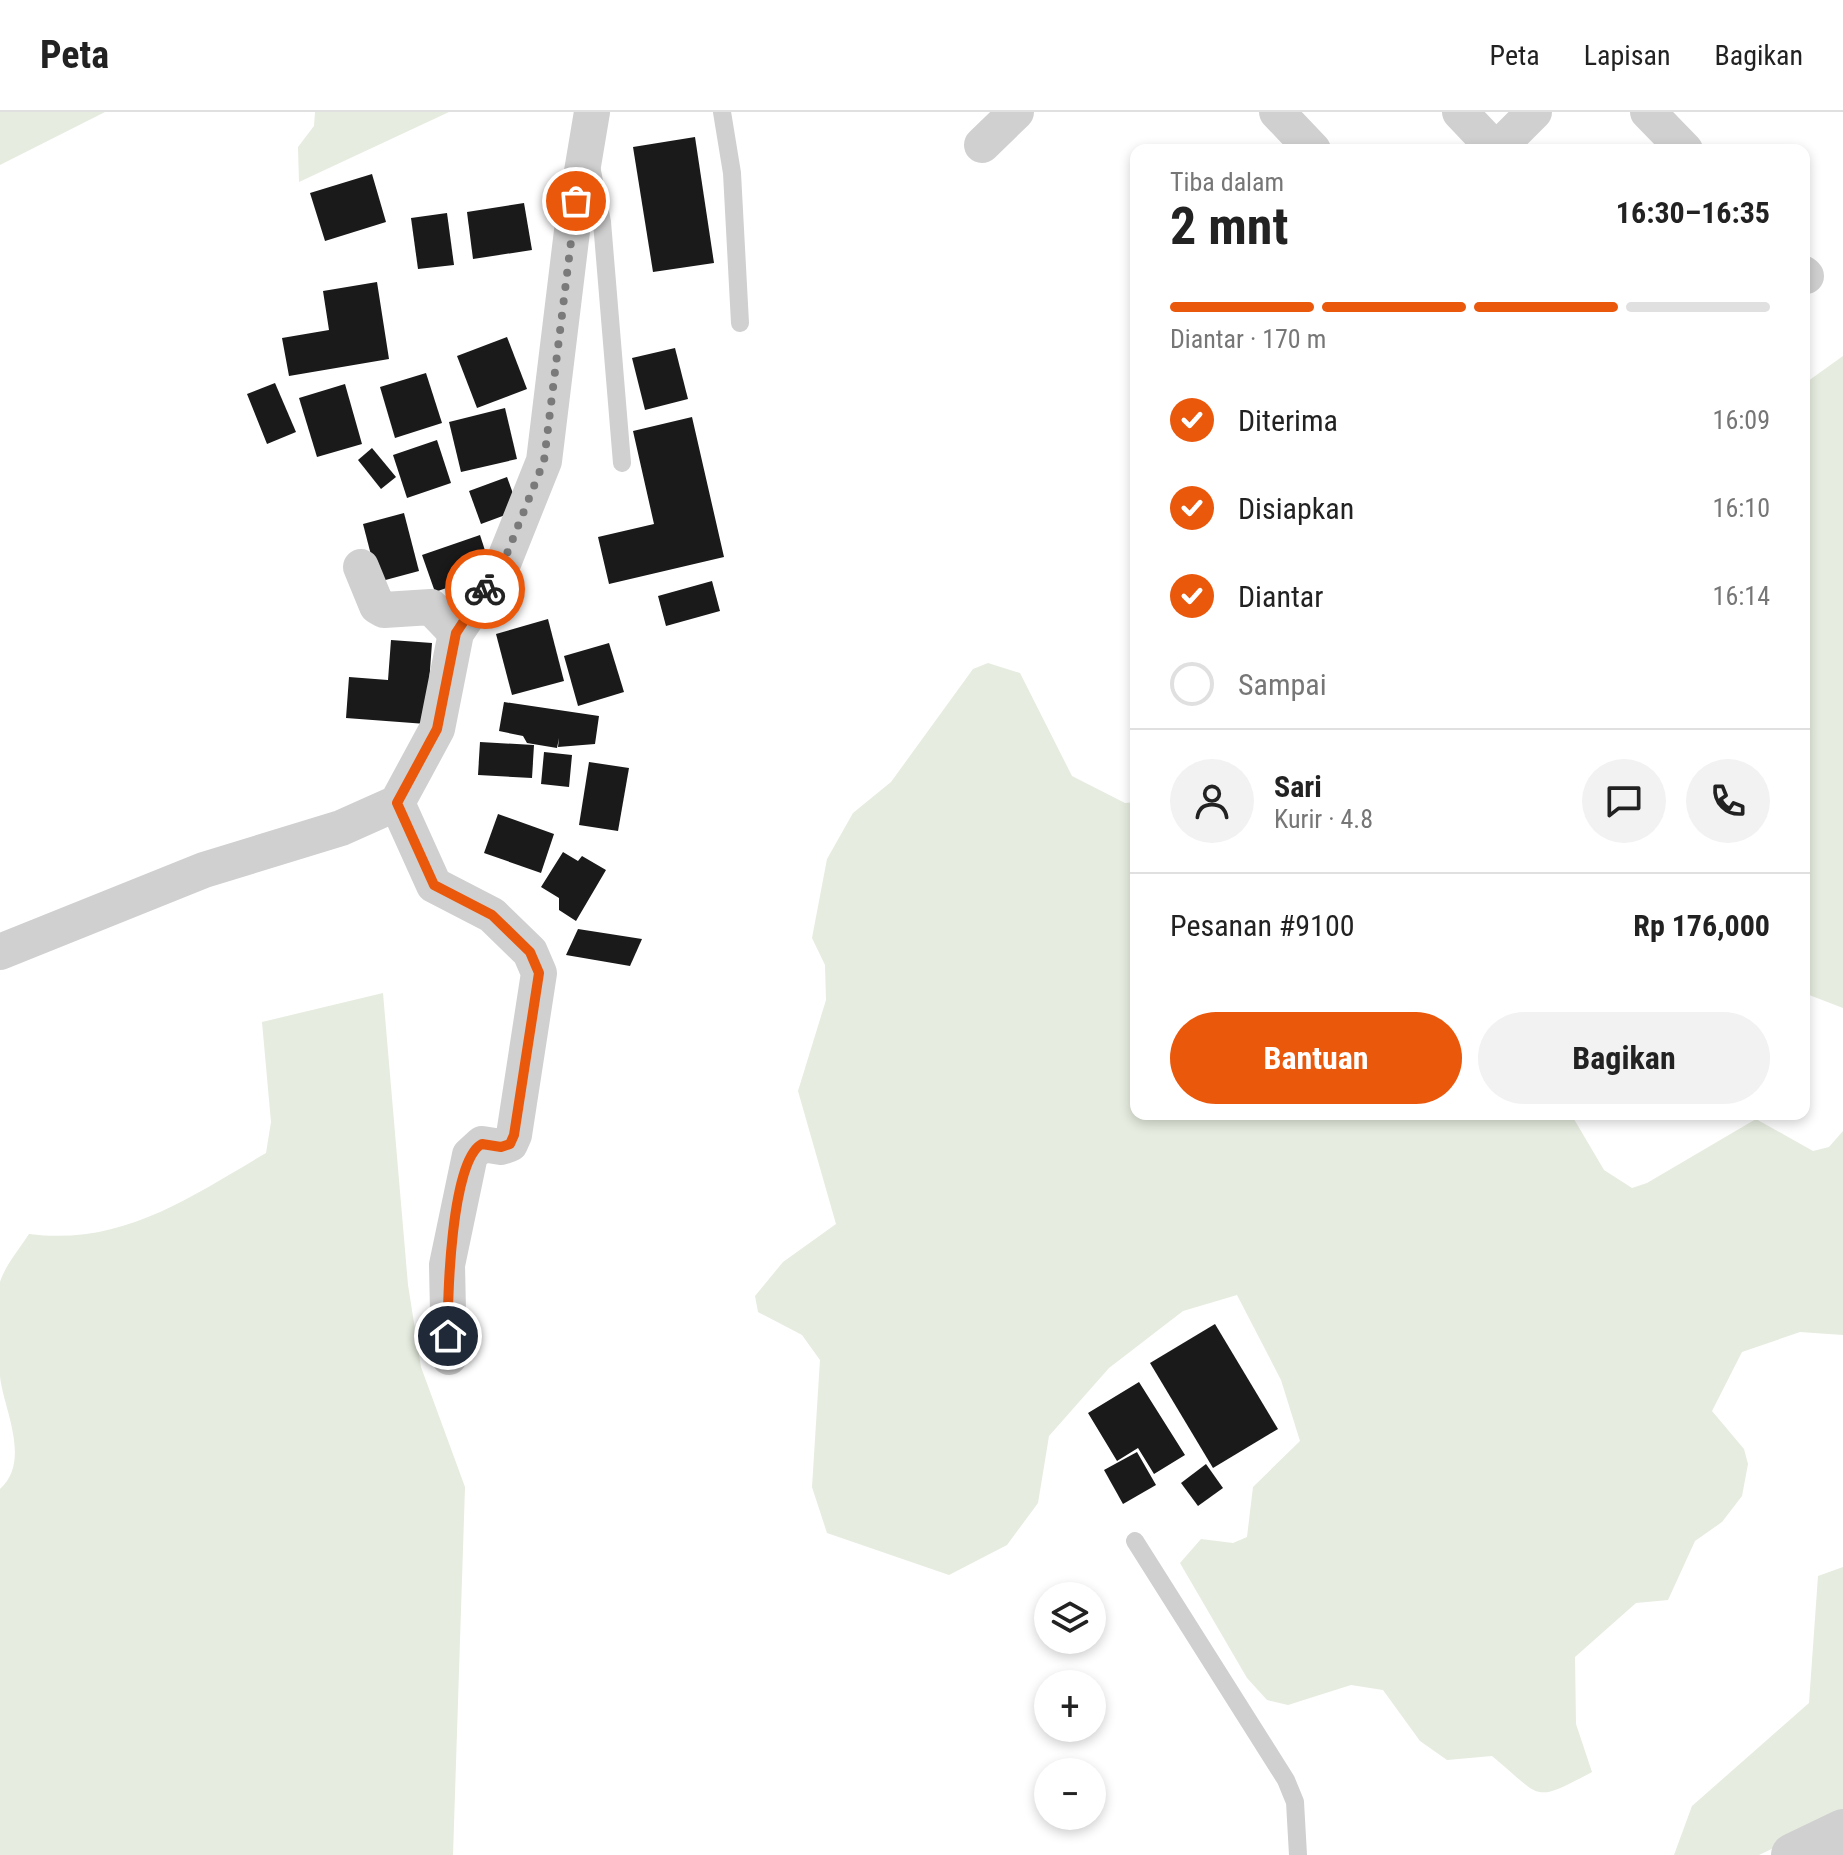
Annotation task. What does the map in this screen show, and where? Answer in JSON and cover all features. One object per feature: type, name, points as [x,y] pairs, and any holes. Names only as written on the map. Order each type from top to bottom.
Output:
[{"type":"street","points":[[982,145],[1016,112]]},
{"type":"street","points":[[1277,112],[1307,144]]},
{"type":"street","points":[[1460,112],[1490,144]]},
{"type":"street","points":[[1502,144],[1534,112]]},
{"type":"street","points":[[1648,112],[1679,144]]},
{"type":"street","points":[[0,952],[204,870],[341,828],[397,803],[437,729],[456,633],[504,561],[544,461],[588,127]]},
{"type":"street","points":[[361,567],[377,606],[384,610],[431,607],[456,633]]},
{"type":"street","points":[[397,803],[434,885],[492,915],[530,952],[539,973],[514,1135],[510,1144],[501,1147],[482,1144],[470,1155],[447,1265],[449,1357]]},
{"type":"street","points":[[1793,1855],[1843,1831]]},
{"type":"lane","points":[[722,112],[732,173],[740,323]]},
{"type":"lane","points":[[588,127],[602,222],[622,463]]},
{"type":"lane","points":[[1135,1541],[1286,1780],[1295,1802],[1298,1855]]},
{"type":"shaded area","points":[[0,112],[105,112],[0,165]]},
{"type":"shaded area","points":[[315,112],[449,112],[299,182],[298,147],[314,126]]},
{"type":"shaded area","points":[[1843,356],[1843,1008],[1810,995],[1810,380]]},
{"type":"shaded area","points":[[988,663],[1020,673],[1072,776],[1125,803],[1130,803],[1130,1120],[1575,1120],[1604,1170],[1632,1188],[1647,1183],[1754,1120],[1813,1151],[1829,1147],[1843,1131],[1843,1335],[1800,1332],[1742,1352],[1712,1411],[1744,1449],[1748,1464],[1742,1496],[1722,1522],[1695,1541],[1668,1600],[1636,1603],[1575,1657],[1576,1724],[1592,1772],[1558,1789],[1539,1792],[1492,1756],[1447,1760],[1420,1741],[1383,1690],[1351,1685],[1288,1705],[1267,1700],[1247,1678],[1180,1563],[1201,1539],[1233,1543],[1247,1537],[1253,1487],[1300,1441],[1281,1380],[1237,1295],[1183,1311],[1109,1368],[1049,1436],[1038,1503],[1007,1545],[949,1575],[827,1533],[812,1487],[820,1360],[802,1335],[758,1312],[755,1296],[783,1262],[836,1224],[798,1091],[826,1000],[825,965],[812,938],[827,859],[853,813],[891,782],[973,669]]},
{"type":"shaded area","points":[[383,993],[408,1285],[421,1367],[465,1487],[453,1855],[0,1855],[0,1489],[14,1464],[15,1449],[0,1376],[2,1276],[29,1234],[62,1236],[124,1226],[181,1202],[266,1153],[271,1122],[262,1022]]},
{"type":"shaded area","points":[[1843,1567],[1843,1815],[1759,1855],[1674,1855],[1692,1806],[1809,1703],[1818,1576]]},
{"type":"building","points":[[695,137],[714,263],[653,272],[633,147]]},
{"type":"building","points":[[372,174],[386,222],[325,241],[310,193]]},
{"type":"building","points":[[524,203],[532,250],[473,259],[467,212]]},
{"type":"building","points":[[447,213],[454,265],[418,269],[411,218]]},
{"type":"building","points":[[377,282],[389,359],[289,376],[282,338],[329,330],[323,291]]},
{"type":"building","points":[[507,337],[527,389],[477,408],[457,356]]},
{"type":"building","points":[[675,348],[688,399],[645,410],[632,358]]},
{"type":"building","points":[[426,373],[442,423],[395,438],[380,387]]},
{"type":"building","points":[[275,383],[296,432],[267,444],[247,394]]},
{"type":"building","points":[[345,384],[362,444],[317,457],[299,398]]},
{"type":"building","points":[[505,408],[517,459],[461,472],[449,422]]},
{"type":"building","points":[[692,417],[724,557],[609,584],[598,537],[654,524],[633,431]]},
{"type":"building","points":[[437,440],[451,483],[407,498],[393,455]]},
{"type":"building","points":[[372,448],[396,477],[381,489],[358,460]]},
{"type":"building","points":[[507,477],[519,510],[481,524],[469,491]]},
{"type":"building","points":[[404,513],[419,571],[378,582],[363,524]]},
{"type":"building","points":[[480,535],[492,572],[435,592],[422,555]]},
{"type":"building","points":[[712,581],[720,611],[666,626],[658,596]]},
{"type":"building","points":[[548,619],[564,681],[512,695],[496,634]]},
{"type":"building","points":[[391,640],[432,643],[426,724],[346,718],[349,677],[388,680]]},
{"type":"building","points":[[609,643],[624,692],[578,706],[564,656]]},
{"type":"building","points":[[504,702],[599,716],[595,744],[558,747],[559,738],[557,748],[527,743],[523,736],[499,731]]},
{"type":"building","points":[[480,742],[534,745],[532,778],[478,775]]},
{"type":"building","points":[[544,752],[572,755],[569,787],[541,784]]},
{"type":"building","points":[[589,762],[629,768],[618,831],[579,825]]},
{"type":"building","points":[[498,814],[554,834],[541,873],[484,853]]},
{"type":"building","points":[[563,852],[578,861],[582,856],[606,870],[576,921],[559,910],[559,898],[541,887]]},
{"type":"building","points":[[578,929],[642,939],[630,966],[566,955]]},
{"type":"building","points":[[1215,1324],[1278,1429],[1213,1468],[1150,1363]]},
{"type":"building","points":[[1139,1382],[1185,1455],[1154,1474],[1138,1448],[1117,1461],[1088,1413]]},
{"type":"building","points":[[1137,1452],[1156,1485],[1123,1504],[1104,1470]]},
{"type":"building","points":[[1206,1464],[1223,1488],[1198,1506],[1181,1483]]},
{"type":"way so far","points":[[485,589],[504,561],[544,461],[576,201]]},
{"type":"route","points":[[448,1336],[446,1293],[449,1248],[470,1155],[482,1144],[501,1147],[510,1144],[514,1135],[539,973],[536,961],[520,939],[492,915],[466,899],[447,895],[434,885],[397,803],[416,773],[437,729],[456,633],[485,589]]}]
